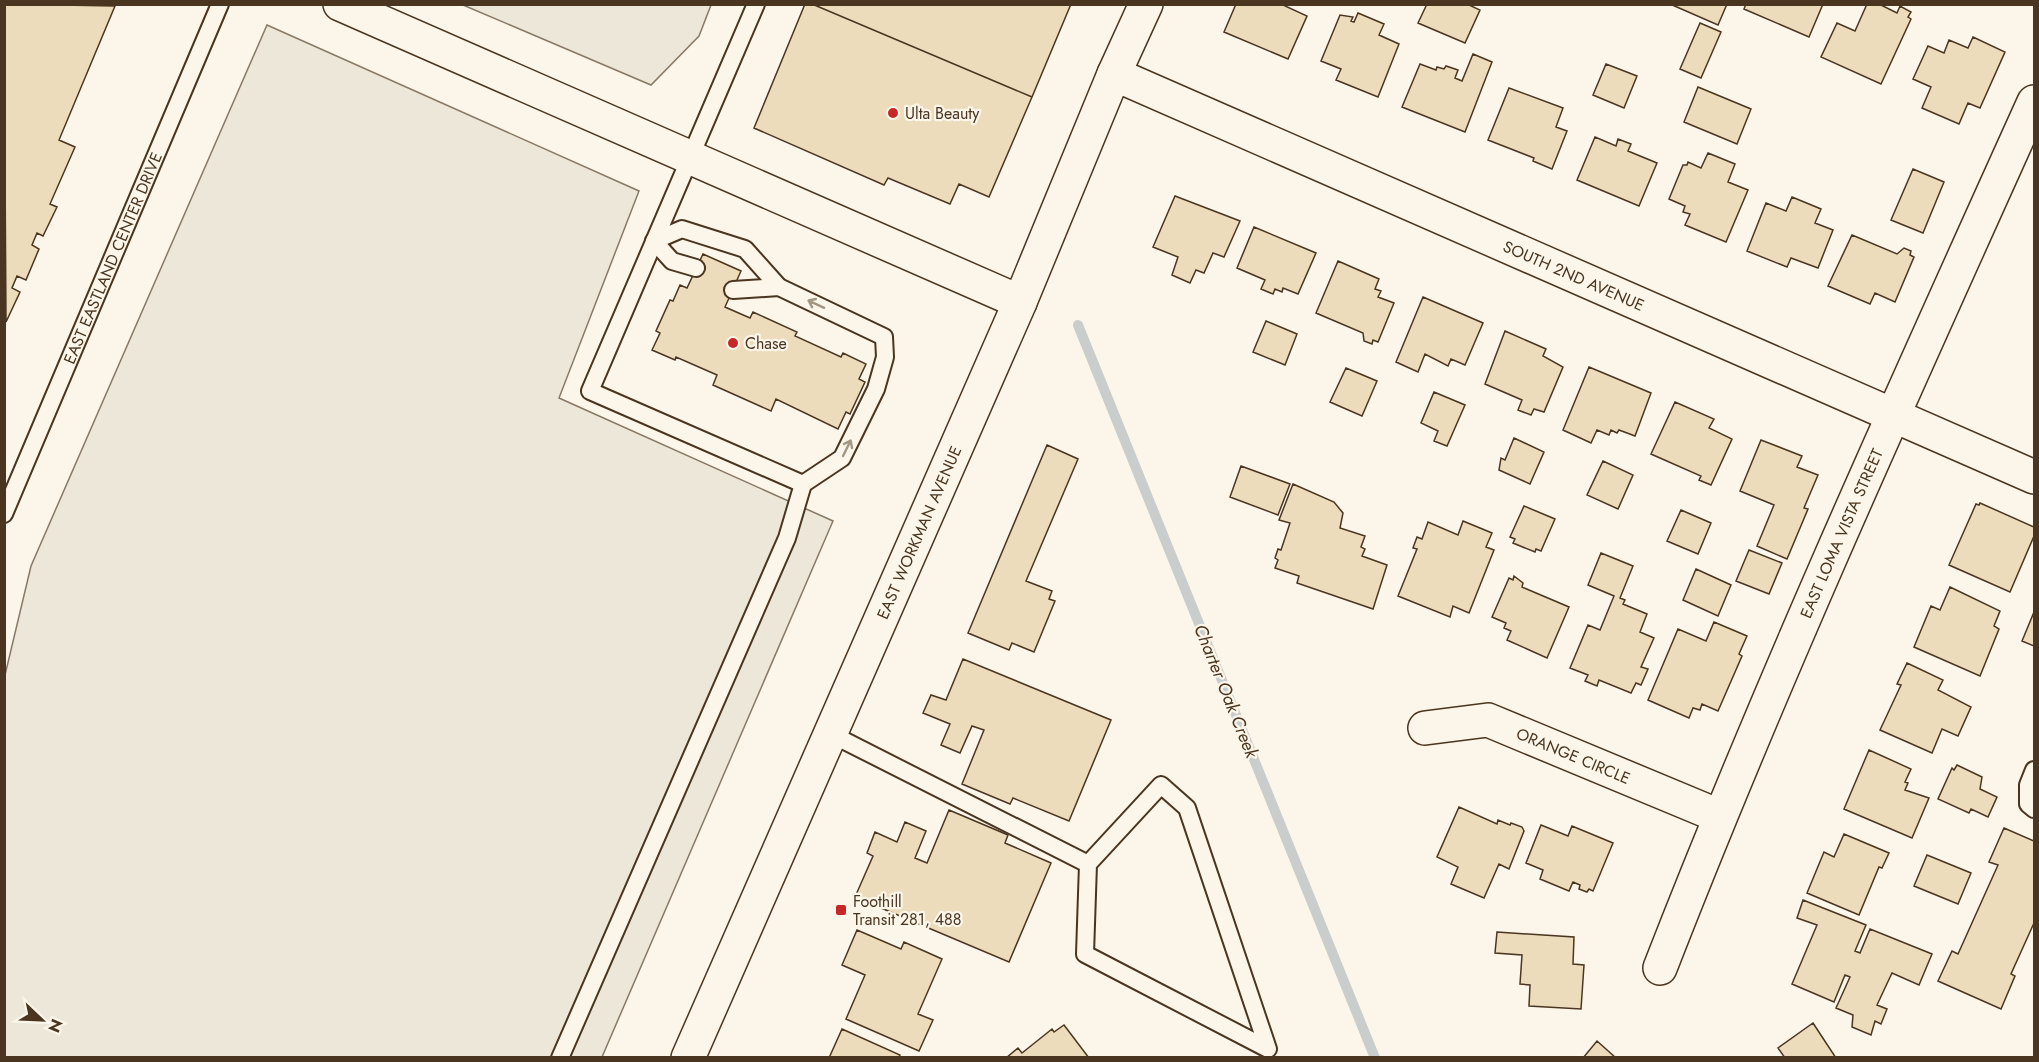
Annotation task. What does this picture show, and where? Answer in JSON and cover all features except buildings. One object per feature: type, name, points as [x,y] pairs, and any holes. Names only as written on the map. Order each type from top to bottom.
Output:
[{"type":"street","points":[[340,4],[1020,302]]},
{"type":"street","name":"EAST WORKMAN AVENUE","points":[[688,1058],[1020,302],[1114,74],[1146,4]]},
{"type":"street","name":"SOUTH 2ND AVENUE","points":[[1114,74],[2034,477]]},
{"type":"street","name":"EAST LOMA VISTA STREET","points":[[1660,968],[1719,816],[1892,416],[2034,102]]},
{"type":"street","name":"ORANGE CIRCLE","points":[[1425,728],[1488,720],[1719,816]]},
{"type":"lane","name":"EAST EASTLAND CENTER DRIVE","points":[[4,514],[220,4]]},
{"type":"lane","points":[[756,4],[590,391],[803,484]]},
{"type":"lane","points":[[560,1058],[786,538],[803,484],[843,458],[876,389],[885,357],[884,337],[779,287],[745,249],[682,229],[654,241]]},
{"type":"lane","points":[[654,241],[672,261],[696,268]]},
{"type":"lane","points":[[733,290],[779,287]]},
{"type":"lane","points":[[831,734],[1088,864]]},
{"type":"lane","points":[[2034,770],[2028,785],[2028,804],[2034,809]]},
{"type":"lane","points":[[1161,785],[1187,808],[1269,1049],[1085,954],[1088,864],[1161,785]]},
{"type":"shaded area","points":[[463,5],[711,5],[699,36],[651,85]]},
{"type":"shaded area","points":[[267,25],[639,191],[559,398],[833,521],[602,1057],[5,1058],[5,675],[31,566]]},
{"type":"waterway","name":"Charter Oak Creek","points":[[1078,325],[1375,1058]]},
{"type":"place","name":"Ulta Beauty","points":[[893,113]]},
{"type":"place","name":"Chase","points":[[733,343]]},
{"type":"place","name":"Foothill Transit 281, 488","points":[[841,910]]}]
